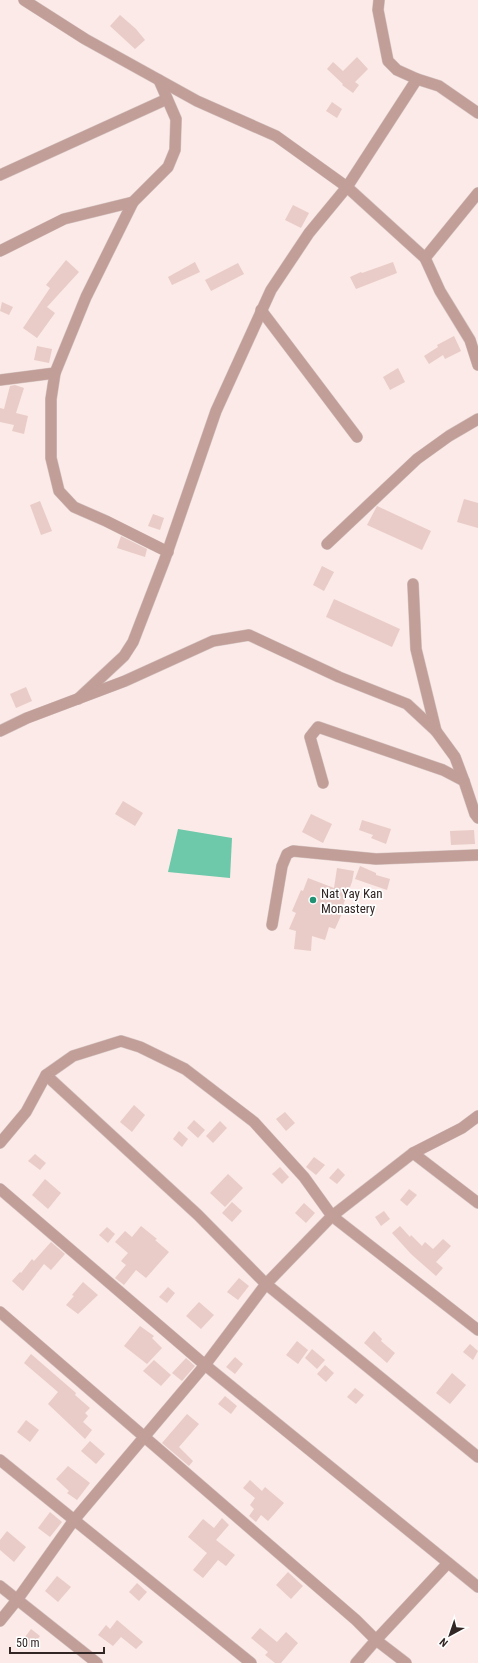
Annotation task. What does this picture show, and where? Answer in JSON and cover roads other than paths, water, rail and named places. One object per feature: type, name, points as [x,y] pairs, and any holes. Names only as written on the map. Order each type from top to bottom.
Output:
[{"type":"street","points":[[24,0],[85,39],[159,80],[198,101],[276,136],[347,187],[425,258],[440,291],[470,340],[478,365]]},
{"type":"street","points":[[379,0],[378,10],[388,61],[397,70],[417,79],[439,86],[478,113]]},
{"type":"street","points":[[78,699],[124,656],[133,642],[168,552],[216,411],[271,290],[309,234],[347,187],[417,79]]},
{"type":"street","points":[[159,80],[176,119],[175,150],[168,167],[133,202],[86,297],[55,373],[51,399],[51,458],[59,491],[74,507],[106,520],[168,552]]},
{"type":"street","points":[[0,176],[167,99]]},
{"type":"street","points":[[425,258],[478,193]]},
{"type":"street","points":[[0,251],[64,219],[133,202]]},
{"type":"street","points":[[261,310],[357,436]]},
{"type":"street","points":[[0,380],[55,373]]},
{"type":"street","points":[[328,544],[417,459],[449,436],[478,419]]},
{"type":"street","points":[[413,584],[416,649],[436,731]]},
{"type":"street","points":[[0,731],[125,681],[213,641],[249,635],[339,677],[407,704],[436,731],[455,757],[475,814],[478,818]]},
{"type":"street","points":[[323,783],[310,737],[318,728],[443,770],[464,781]]},
{"type":"street","points":[[272,925],[282,866],[287,854],[293,851],[376,860],[478,855]]},
{"type":"street","points":[[0,1143],[26,1112],[46,1075],[73,1056],[121,1041],[140,1047],[185,1069],[254,1122],[304,1177],[332,1216],[478,1330]]},
{"type":"street","points":[[46,1075],[198,1214],[266,1284],[478,1457]]},
{"type":"street","points":[[0,1621],[17,1600],[74,1520],[205,1365],[266,1284],[332,1216],[413,1153],[462,1128],[478,1116]]},
{"type":"street","points":[[413,1153],[478,1203]]},
{"type":"street","points":[[0,1189],[205,1365],[478,1587]]},
{"type":"street","points":[[0,1312],[356,1620],[376,1640],[406,1663]]},
{"type":"street","points":[[0,1460],[251,1663]]},
{"type":"street","points":[[356,1663],[448,1563]]},
{"type":"street","points":[[0,1586],[97,1663]]},
{"type":"place","name":"Nat Yay Kan Monastery","points":[[313,900]]}]
